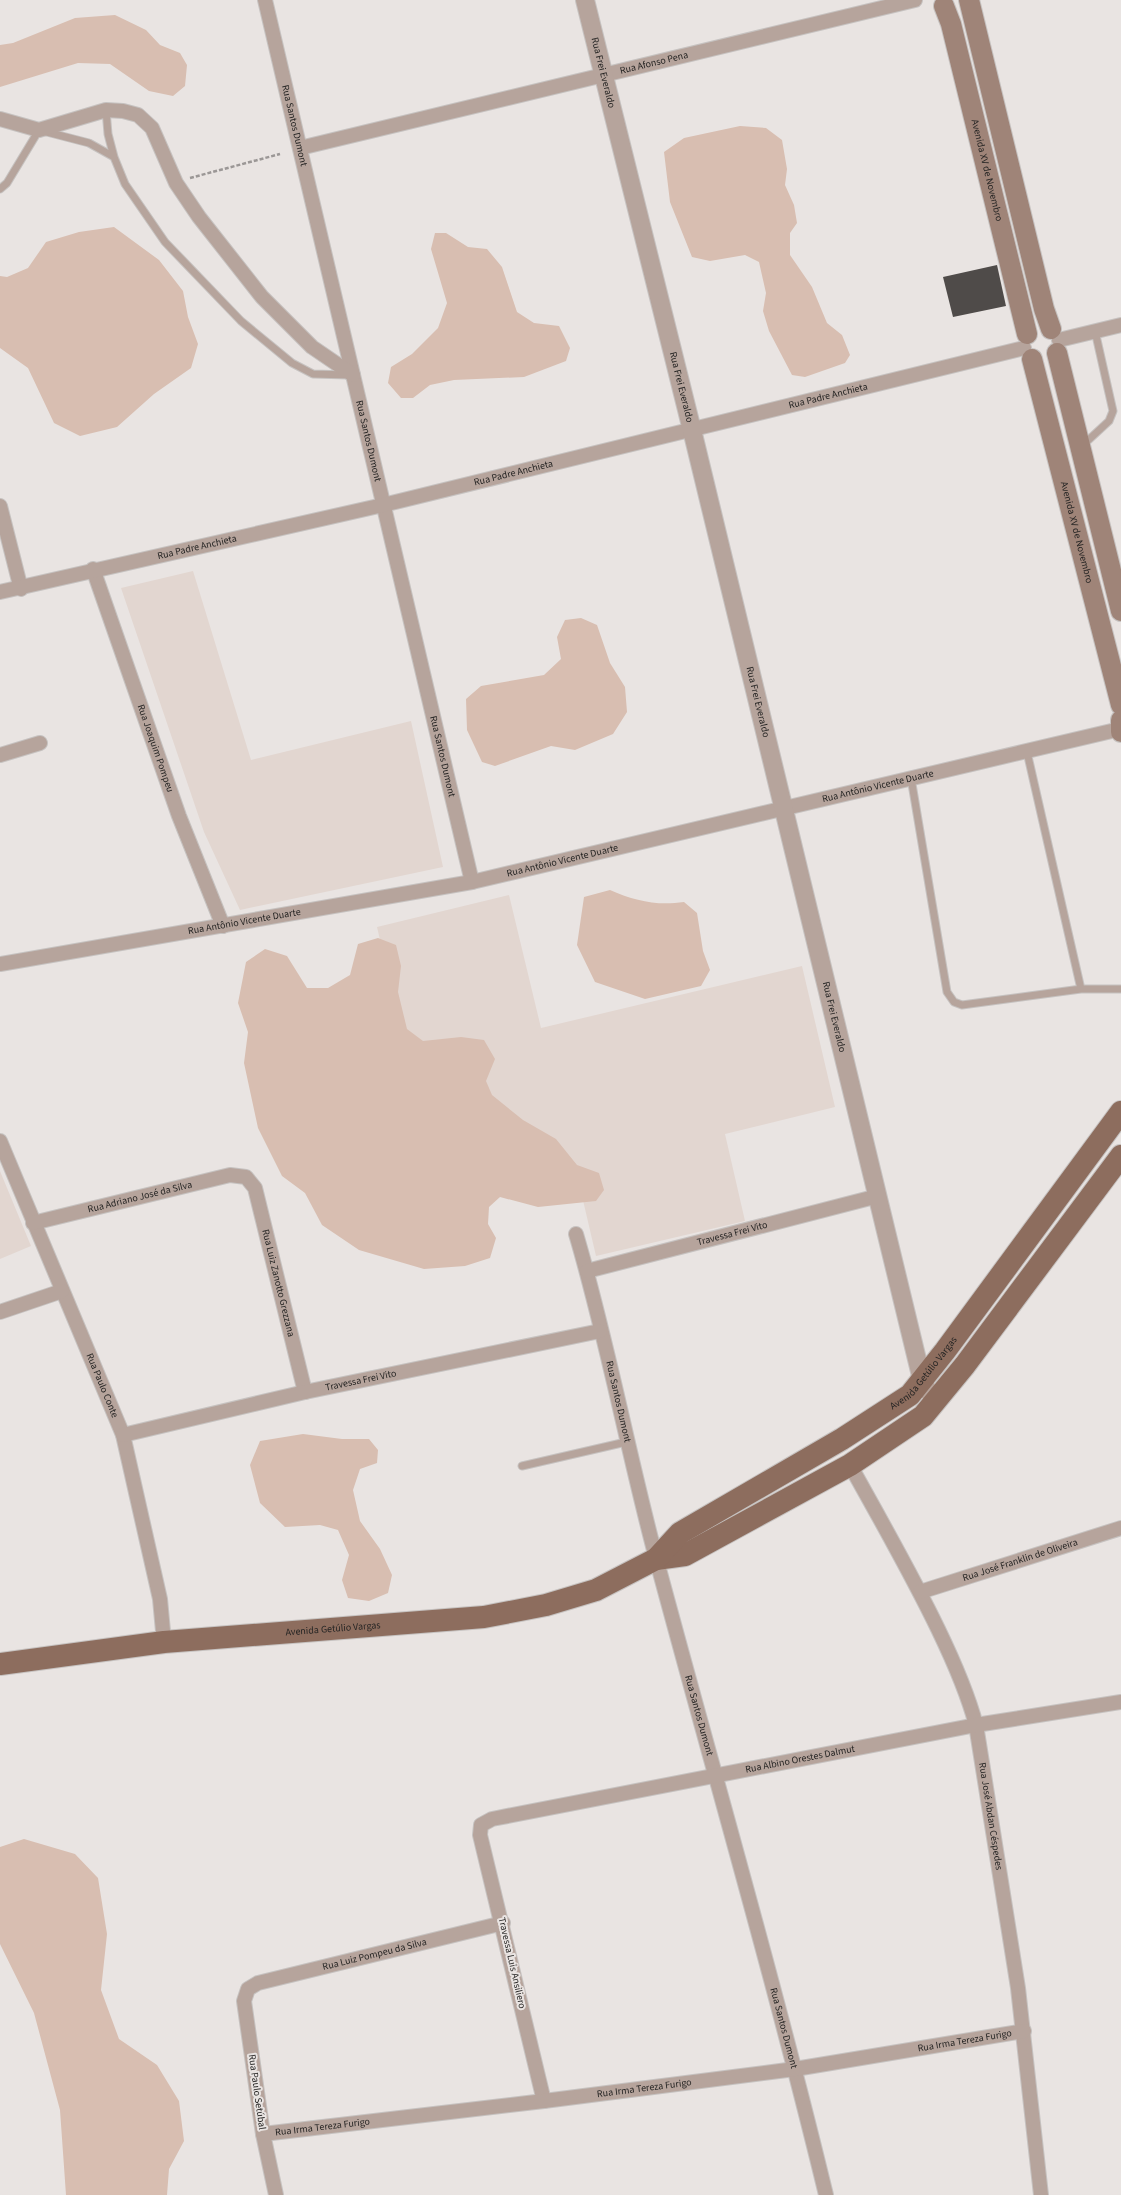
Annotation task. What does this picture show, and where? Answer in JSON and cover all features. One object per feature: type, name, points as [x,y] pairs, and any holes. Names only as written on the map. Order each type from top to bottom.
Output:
[{"type":"main road","points":[[941,3],[958,8],[964,6],[969,0]]},
{"type":"main road","name":"Avenida XV de Novembro","points":[[969,0],[1044,309],[1056,341],[1080,448],[1121,612]]},
{"type":"main road","name":"Avenida XV de Novembro","points":[[941,3],[952,24],[1028,347],[1121,706]]},
{"type":"main road","points":[[1038,326],[1056,341],[1046,362],[1028,347],[1031,329],[1038,326]]},
{"type":"main road","name":"Avenida Getúlio Vargas","points":[[656,1559],[680,1533],[896,1406],[910,1395],[1121,1112]]},
{"type":"main road","name":"Avenida Getúlio Vargas","points":[[0,1664],[164,1642],[484,1618],[546,1605],[596,1590],[656,1559],[685,1555],[850,1465],[924,1416],[1120,1160]]},
{"type":"street","name":"Rua Santos Dumont","points":[[266,0],[472,882]]},
{"type":"street","name":"Rua Frei Everaldo","points":[[585,0],[692,430],[922,1380],[928,1391],[937,1400]]},
{"type":"street","name":"Rua Afonso Pena","points":[[300,148],[915,0]]},
{"type":"street","points":[[0,119],[39,130],[106,110],[122,111],[138,115],[152,128],[176,183],[199,217],[262,297],[312,347],[353,375]]},
{"type":"street","points":[[1056,341],[1121,325]]},
{"type":"street","name":"Rua Padre Anchieta","points":[[0,592],[21,589],[94,569],[383,504],[1028,347]]},
{"type":"street","points":[[0,506],[21,589]]},
{"type":"street","name":"Rua Joaquim Pompeu","points":[[94,569],[179,816],[223,926]]},
{"type":"street","name":"Rua Antônio Vicente Duarte","points":[[0,964],[472,882],[1027,752],[1121,727]]},
{"type":"street","points":[[0,755],[40,743]]},
{"type":"street","name":"Rua Paulo Conte","points":[[0,1141],[123,1435],[160,1599],[164,1642]]},
{"type":"street","points":[[1096,1146],[1120,1160]]},
{"type":"street","name":"Rua Adriano José da Silva","points":[[34,1223],[230,1175],[246,1177]]},
{"type":"street","name":"Rua Luiz Zanotto Grezzana","points":[[246,1177],[256,1188],[304,1392]]},
{"type":"street","name":"Travessa Frei Vito","points":[[587,1271],[878,1196]]},
{"type":"street","name":"Rua Santos Dumont","points":[[576,1234],[587,1271],[626,1442],[656,1559],[795,2069],[826,2195]]},
{"type":"street","points":[[0,1312],[62,1291]]},
{"type":"street","name":"Travessa Frei Vito","points":[[123,1435],[304,1392],[600,1331]]},
{"type":"street","name":"Rua José Abdan Céspedes","points":[[850,1465],[920,1592],[959,1673],[970,1701],[976,1725],[1024,2031],[1041,2195]]},
{"type":"street","name":"Rua José Franklin de Oliveira","points":[[920,1592],[1121,1528]]},
{"type":"street","name":"Rua Albino Orestes Dalmut","points":[[481,1825],[492,1819],[976,1725],[1121,1702]]},
{"type":"street","name":"Travessa Luis Ansiliero","points":[[481,1825],[480,1835],[503,1922],[544,2101]]},
{"type":"street","name":"Rua Luiz Pompeu da Silva","points":[[248,1989],[258,1983],[503,1922]]},
{"type":"street","name":"Rua Paulo Setúbal","points":[[248,1989],[244,2002],[263,2134],[276,2195]]},
{"type":"street","name":"Rua Irma Tereza Furigo","points":[[263,2134],[544,2101],[795,2069],[1024,2031]]},
{"type":"lane","points":[[106,110],[108,134],[114,157],[125,184],[165,242],[241,321],[292,363],[313,374],[353,375]]},
{"type":"lane","points":[[0,189],[7,183],[39,130],[88,143],[114,157]]},
{"type":"lane","points":[[1080,448],[1109,421],[1113,411],[1095,331]]},
{"type":"lane","points":[[1027,752],[1081,989]]},
{"type":"lane","points":[[911,778],[947,992],[954,1002],[962,1005],[1081,989],[1121,989]]},
{"type":"lane","points":[[522,1466],[626,1442]]},
{"type":"path","points":[[185,179],[280,154]]},
{"type":"shaded area","points":[[115,15],[146,30],[160,45],[180,53],[187,65],[185,86],[173,96],[149,91],[110,64],[78,63],[0,87],[0,45],[13,43],[75,18]]},
{"type":"shaded area","points":[[740,126],[766,128],[782,140],[787,169],[785,185],[794,205],[797,223],[790,233],[790,255],[812,287],[827,323],[842,335],[850,355],[845,363],[805,377],[792,375],[769,331],[763,311],[766,293],[759,262],[745,255],[710,261],[692,257],[670,202],[664,152],[684,138]]},
{"type":"shaded area","points":[[114,227],[159,260],[183,291],[188,317],[198,344],[191,368],[154,394],[117,427],[80,436],[54,423],[28,368],[0,348],[0,276],[7,277],[28,268],[46,242],[79,232]]},
{"type":"shaded area","points":[[435,233],[446,233],[468,247],[487,249],[502,267],[517,312],[534,323],[559,326],[570,348],[566,361],[524,377],[454,380],[430,385],[413,398],[401,398],[388,383],[391,367],[412,354],[438,328],[447,303],[431,249]]},
{"type":"shaded area","points":[[193,571],[251,760],[411,721],[443,867],[240,910],[204,832],[121,588]]},
{"type":"shaded area","points":[[581,618],[597,625],[610,663],[625,687],[627,712],[613,734],[575,750],[551,746],[495,766],[482,762],[467,730],[466,699],[481,686],[544,675],[561,659],[557,637],[565,620]]},
{"type":"shaded area","points":[[610,890],[646,902],[684,902],[697,913],[703,951],[710,970],[701,986],[645,999],[595,982],[577,945],[584,897]]},
{"type":"shaded area","points":[[509,895],[541,1028],[802,966],[835,1107],[725,1134],[745,1221],[596,1256],[582,1196],[407,1056],[377,927]]},
{"type":"shaded area","points":[[378,938],[396,945],[401,966],[398,992],[407,1029],[423,1041],[461,1037],[484,1040],[495,1059],[486,1081],[492,1095],[523,1120],[556,1139],[577,1165],[599,1173],[604,1190],[596,1201],[538,1207],[500,1197],[489,1207],[488,1224],[496,1238],[490,1258],[465,1266],[424,1269],[359,1250],[322,1225],[305,1193],[282,1176],[258,1128],[244,1063],[248,1032],[238,1003],[246,962],[265,949],[287,956],[307,988],[328,988],[350,975],[358,944]]},
{"type":"shaded area","points":[[0,1171],[31,1246],[0,1259]]},
{"type":"shaded area","points":[[303,1434],[342,1439],[369,1439],[378,1450],[377,1463],[360,1469],[353,1490],[360,1521],[380,1549],[392,1575],[388,1593],[369,1601],[348,1598],[342,1580],[349,1555],[338,1530],[320,1525],[285,1527],[260,1503],[250,1465],[260,1441]]},
{"type":"shaded area","points":[[24,1839],[75,1854],[98,1878],[107,1934],[101,1990],[119,2039],[157,2065],[179,2101],[184,2141],[169,2169],[167,2195],[66,2195],[60,2110],[34,2013],[0,1944],[0,1847]]},
{"type":"building","points":[[997,265],[1006,306],[953,317],[943,277]]}]
